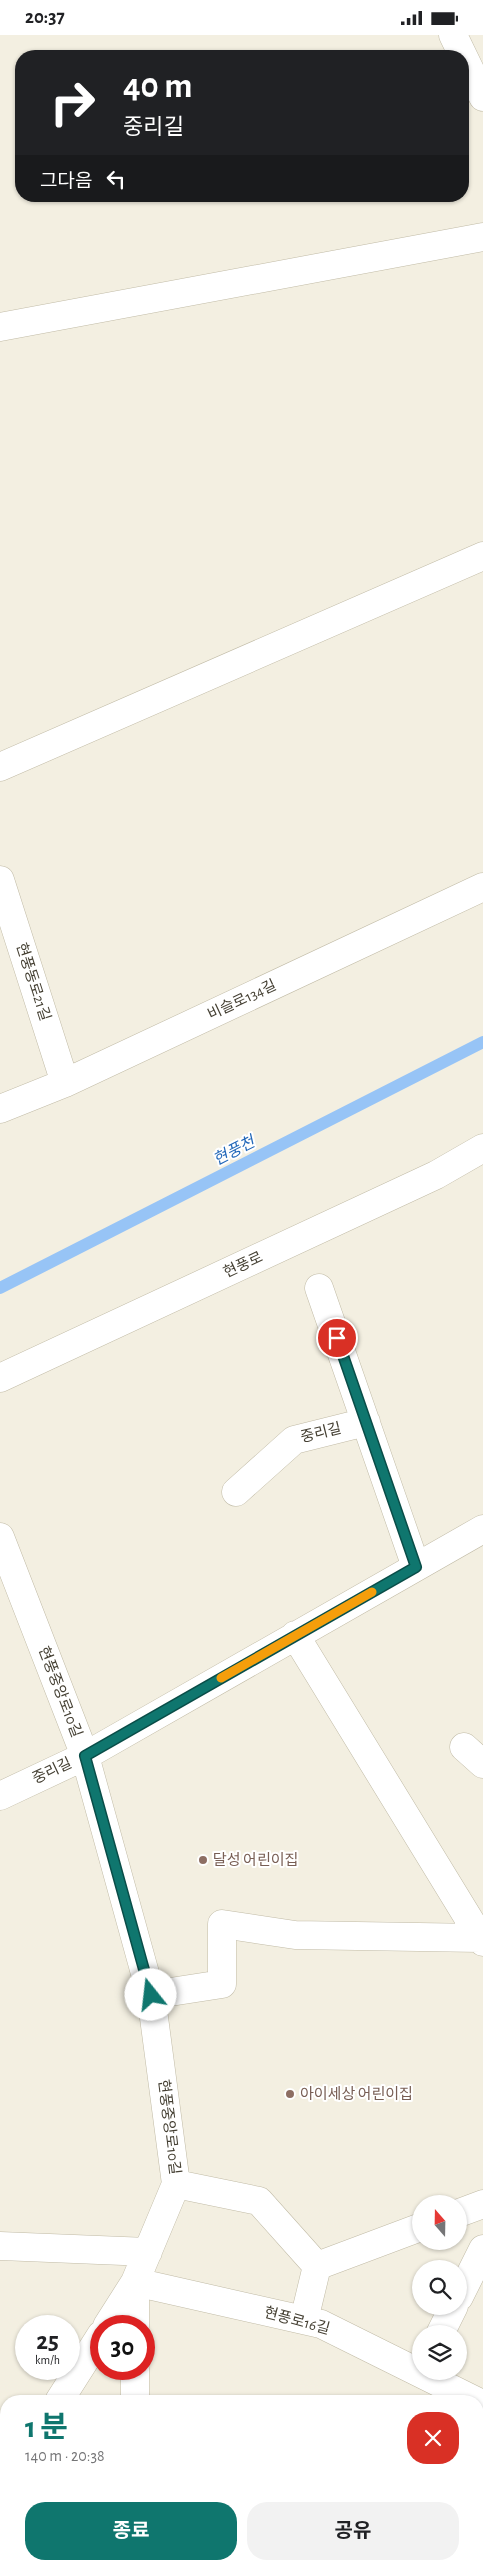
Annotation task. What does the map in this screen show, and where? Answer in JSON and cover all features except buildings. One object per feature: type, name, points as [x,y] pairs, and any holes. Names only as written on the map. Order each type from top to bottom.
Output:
[{"type":"street","points":[[453,35],[460,50]]},
{"type":"street","points":[[469,68],[483,97]]},
{"type":"street","points":[[0,327],[483,237]]},
{"type":"street","points":[[0,767],[483,555]]},
{"type":"street","name":"현풍동로21길","points":[[0,880],[65,1083]]},
{"type":"street","name":"비슬로134길","points":[[0,1109],[65,1083],[483,887]]},
{"type":"street","name":"현풍로","points":[[0,1377],[436,1175],[483,1148]]},
{"type":"street","points":[[319,1288],[416,1567]]},
{"type":"street","name":"중리길","points":[[236,1492],[294,1440],[366,1422]]},
{"type":"street","name":"중리길","points":[[0,1796],[85,1756],[483,1529]]},
{"type":"street","name":"현풍중앙로10길","points":[[0,1537],[85,1756],[151,1995],[176,2184],[135,2282],[114,2315]]},
{"type":"street","points":[[295,1635],[482,1940]]},
{"type":"street","points":[[151,1995],[222,1985],[222,1924],[295,1935],[482,1940]]},
{"type":"street","points":[[176,2184],[259,2201],[317,2266]]},
{"type":"street","points":[[468,2210],[483,2204]]},
{"type":"street","points":[[317,2266],[412,2230]]},
{"type":"street","points":[[0,2246],[148,2252]]},
{"type":"street","points":[[467,2281],[483,2249]]},
{"type":"street","points":[[304,2320],[317,2266]]},
{"type":"street","name":"현풍중앙로10길","points":[[135,2282],[135,2315]]},
{"type":"street","name":"현풍로16길","points":[[135,2282],[321,2324],[412,2368]]},
{"type":"street","points":[[63,2395],[90,2352]]},
{"type":"street","points":[[135,2380],[135,2395]]},
{"type":"street","name":"현풍로16길","points":[[436,2380],[464,2395]]},
{"type":"waterway","name":"현풍천","points":[[0,1288],[483,1042]]},
{"type":"slow traffic","points":[[221,1678],[372,1592]]},
{"type":"place","name":"달성 어린이집","points":[[203,1860]]},
{"type":"place","name":"아이세상 어린이집","points":[[290,2094]]},
{"type":"route","points":[[151,1995],[85,1756],[416,1567],[337,1338]]}]
